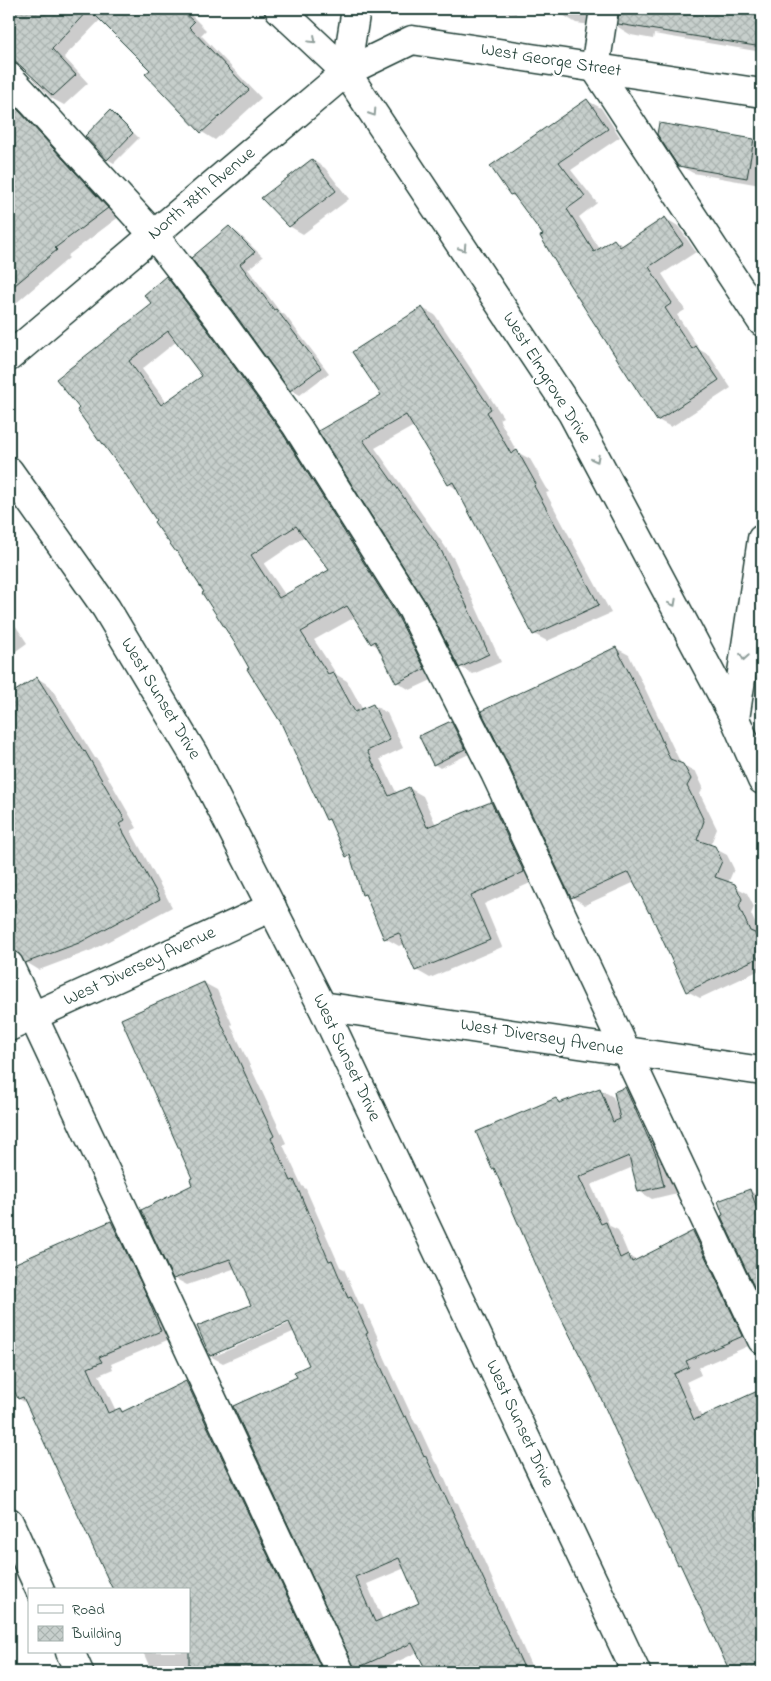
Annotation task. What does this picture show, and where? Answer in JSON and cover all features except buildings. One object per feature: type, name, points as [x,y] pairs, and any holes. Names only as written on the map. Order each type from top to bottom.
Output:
[{"type":"street","name":"West Elmgrove Drive","points":[[279,9],[346,72],[572,413],[735,719],[762,780]]},
{"type":"street","points":[[346,72],[356,9]]},
{"type":"street","points":[[604,9],[595,68],[762,322]]},
{"type":"street","name":"West George Street","points":[[346,72],[412,40],[762,92]]},
{"type":"street","name":"North 78th Avenue","points":[[9,357],[346,72]]},
{"type":"street","points":[[9,78],[153,234],[219,319],[296,425],[412,609],[495,774],[762,1340]]},
{"type":"street","name":"West Sunset Drive","points":[[9,471],[106,608],[194,755],[322,1006],[636,1672]]},
{"type":"street","points":[[735,719],[762,539]]},
{"type":"street","name":"West Diversey Avenue","points":[[9,1027],[272,907]]},
{"type":"street","points":[[9,965],[340,1672]]},
{"type":"street","name":"West Diversey Avenue","points":[[322,1006],[762,1071]]},
{"type":"street","points":[[9,1522],[39,1588]]},
{"type":"street","points":[[71,1654],[79,1672]]}]
